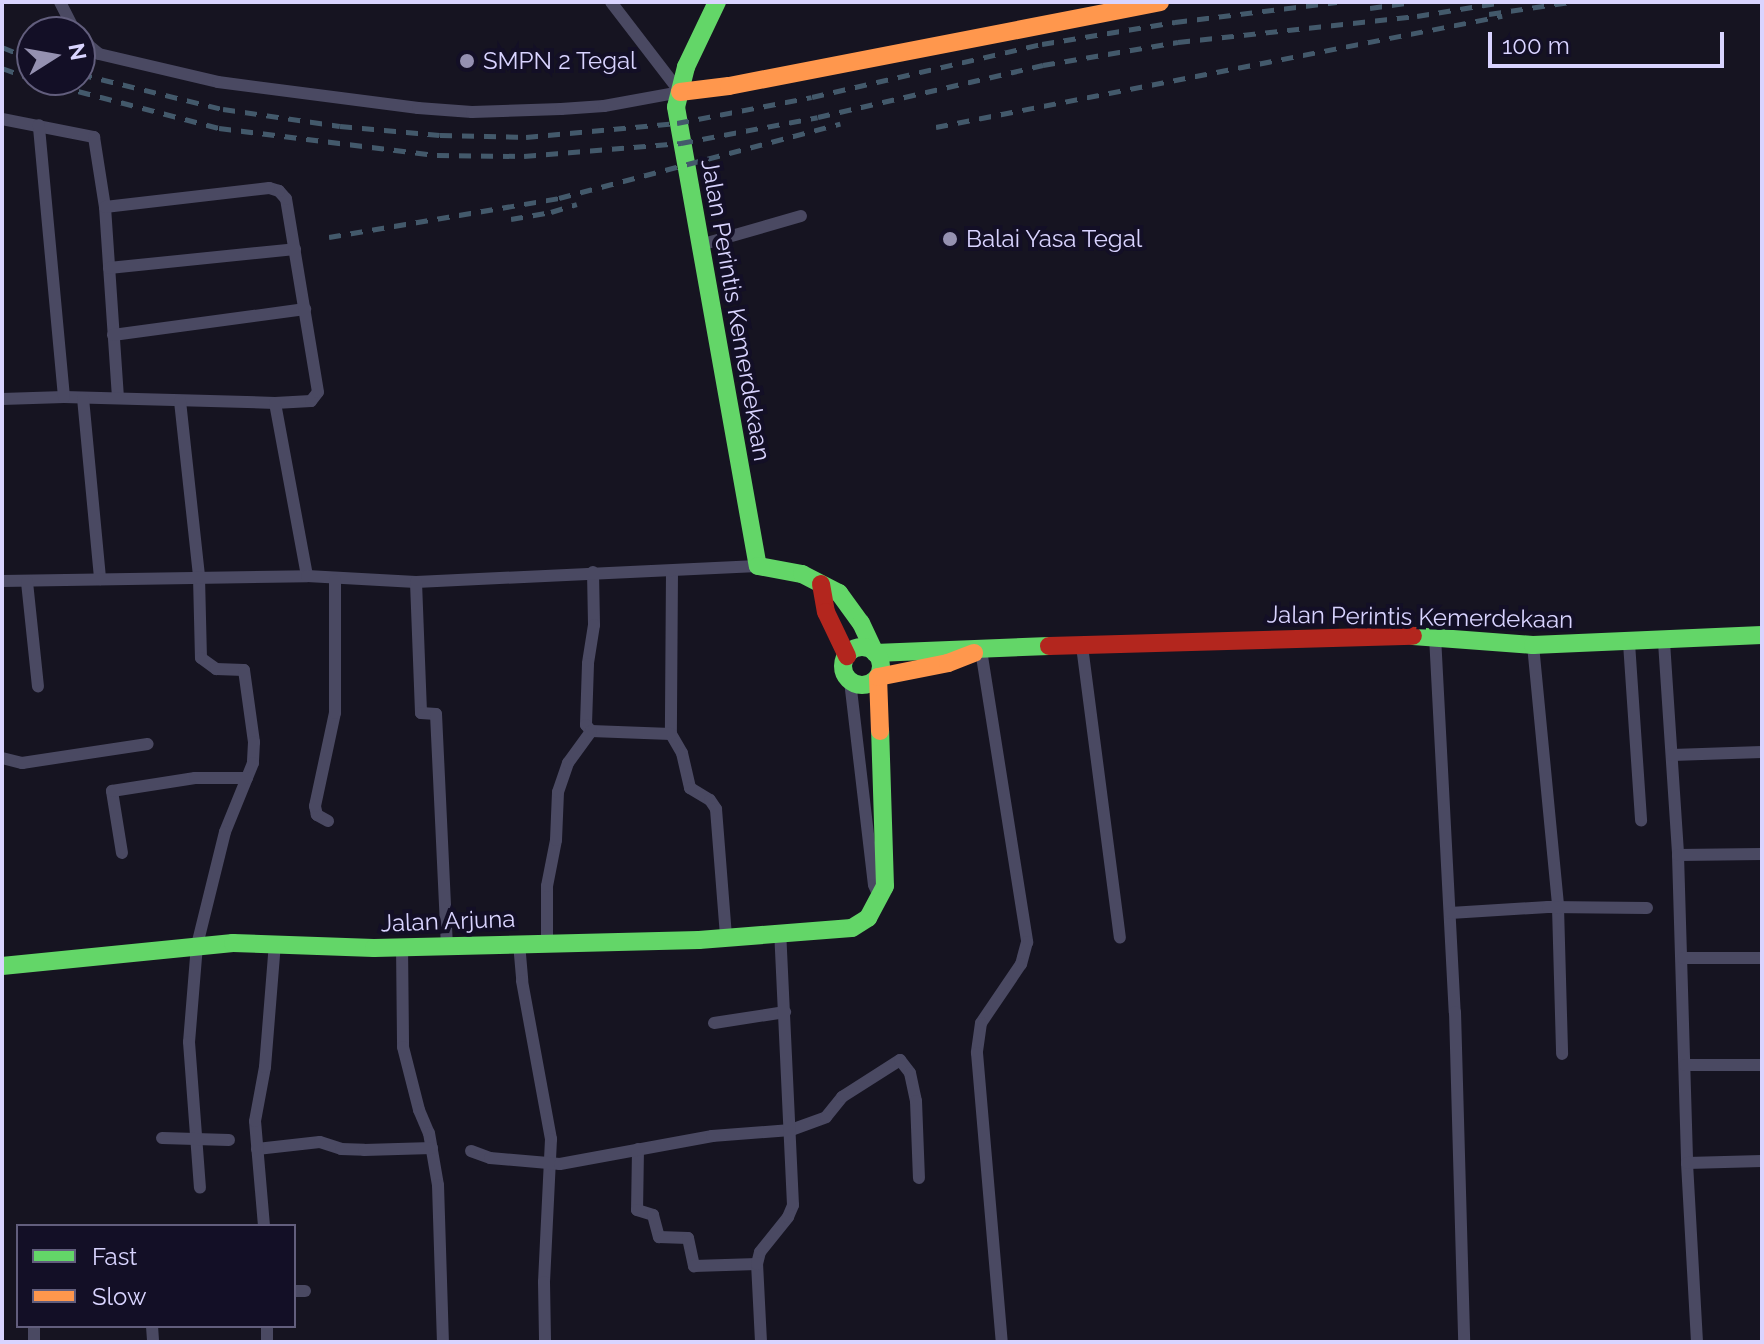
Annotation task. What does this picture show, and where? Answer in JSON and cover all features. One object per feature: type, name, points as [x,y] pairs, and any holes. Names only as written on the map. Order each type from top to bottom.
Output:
[{"type":"street","points":[[611,2],[680,92]]},
{"type":"street","name":"Jalan Perintis Kemerdekaan","points":[[717,2],[686,67],[677,123],[758,566]]},
{"type":"street","points":[[96,51],[218,82],[418,108],[472,112],[561,109],[604,106],[729,86],[1160,2]]},
{"type":"street","points":[[2,119],[94,137],[105,207],[118,398]]},
{"type":"street","points":[[39,125],[64,397]]},
{"type":"street","points":[[2,399],[64,397],[275,403],[311,401],[318,392],[286,199],[279,191],[269,188],[105,207]]},
{"type":"street","points":[[700,245],[801,216]]},
{"type":"street","points":[[109,268],[295,249]]},
{"type":"street","points":[[113,335],[305,309]]},
{"type":"street","points":[[83,398],[100,579]]},
{"type":"street","points":[[180,401],[199,577],[201,658],[216,669],[244,670],[254,742],[253,763],[225,832],[197,945],[189,1042],[200,1188]]},
{"type":"street","points":[[275,403],[307,576]]},
{"type":"street","points":[[2,581],[307,576],[335,580],[416,582],[758,566],[793,571],[839,593],[880,662],[885,886],[879,896]]},
{"type":"street","points":[[672,571],[671,734],[682,753],[690,788],[710,800],[716,809],[726,936]]},
{"type":"street","points":[[591,731],[585,714],[594,625],[593,572]]},
{"type":"street","points":[[328,821],[317,815],[315,806],[335,713],[335,580]]},
{"type":"street","points":[[27,582],[38,686]]},
{"type":"street","points":[[416,582],[421,713],[436,714],[447,944]]},
{"type":"street","points":[[821,584],[826,612],[847,656],[844,666],[850,681],[874,885],[879,896]]},
{"type":"street","name":"Jalan Perintis Kemerdekaan","points":[[847,656],[857,648],[875,653],[1265,638],[1435,636],[1533,645],[1664,642],[1762,635]]},
{"type":"street","points":[[1435,636],[1450,913],[1464,1342]]},
{"type":"street","points":[[1664,642],[1683,958],[1687,1163],[1697,1342]]},
{"type":"street","points":[[1629,643],[1641,821]]},
{"type":"street","points":[[1533,645],[1558,907],[1562,1054]]},
{"type":"street","points":[[1082,646],[1120,938]]},
{"type":"street","points":[[981,650],[1027,942],[1021,964],[981,1023],[977,1053],[1002,1342]]},
{"type":"street","name":"Jalan Perintis Kemerdekaan","points":[[850,681],[861,685],[878,677],[948,663],[981,650]]},
{"type":"street","points":[[591,731],[671,734]]},
{"type":"street","points":[[547,942],[547,886],[556,840],[558,792],[568,763],[591,731]]},
{"type":"street","points":[[2,758],[22,763],[148,744]]},
{"type":"street","points":[[1672,755],[1762,752]]},
{"type":"street","points":[[122,853],[112,791],[195,778],[247,778]]},
{"type":"street","points":[[1678,855],[1762,854]]},
{"type":"street","name":"Jalan Arjuna","points":[[2,966],[69,962],[197,945],[275,943],[374,948],[780,934],[852,928],[868,918],[879,896]]},
{"type":"street","points":[[1450,913],[1558,907],[1647,908]]},
{"type":"street","points":[[761,1342],[757,1264],[760,1252],[788,1217],[793,1205],[780,934]]},
{"type":"street","points":[[264,1224],[255,1121],[265,1067],[275,943]]},
{"type":"street","points":[[519,943],[522,981],[551,1139],[544,1282],[545,1342]]},
{"type":"street","points":[[402,945],[403,1047],[432,1148],[438,1185],[443,1342]]},
{"type":"street","points":[[1683,958],[1762,958]]},
{"type":"street","points":[[714,1023],[785,1012]]},
{"type":"street","points":[[471,1151],[490,1158],[551,1163],[712,1136],[791,1130],[826,1117],[842,1097],[900,1060],[910,1073],[916,1101],[919,1178]]},
{"type":"street","points":[[1685,1065],[1762,1065]]},
{"type":"street","points":[[162,1138],[229,1140]]},
{"type":"street","points":[[257,1149],[320,1142],[353,1150],[432,1148]]},
{"type":"street","points":[[638,1149],[637,1210],[655,1218],[659,1237],[688,1238],[694,1266],[757,1264]]},
{"type":"street","points":[[1687,1163],[1762,1161]]},
{"type":"railway","points":[[96,78],[223,109],[340,126],[440,135],[526,137],[677,123],[812,97],[1042,44],[1175,22],[1337,2]]},
{"type":"railway","points":[[1370,8],[1413,2]]},
{"type":"railway","points":[[96,96],[219,128],[437,155],[524,156],[681,143],[818,117],[1043,65],[1178,42],[1417,16],[1503,2]]},
{"type":"railway","points":[[1489,14],[1570,2]]},
{"type":"railway","points":[[936,127],[1502,16]]},
{"type":"railway","points":[[2,47],[16,53]]},
{"type":"railway","points":[[2,68],[16,73]]},
{"type":"railway","points":[[329,237],[559,198],[840,124]]},
{"type":"railway","points":[[511,219],[577,204]]},
{"type":"traffic: fast","points":[[717,2],[686,67],[676,107],[758,566],[802,574],[839,593],[861,623],[875,653],[1049,646]]},
{"type":"traffic: fast","points":[[1413,636],[1533,645],[1762,635]]},
{"type":"traffic: fast","points":[[862,647],[875,653],[881,666],[875,679],[862,685],[849,679],[843,666],[849,653],[862,647]]},
{"type":"traffic: fast","points":[[2,966],[233,943],[374,948],[699,940],[852,928],[868,918],[885,886],[880,731]]},
{"type":"traffic: slow","points":[[680,92],[729,86],[1160,2]]},
{"type":"traffic: slow","points":[[880,731],[878,677],[948,663],[974,653]]},
{"type":"traffic: jam","points":[[821,584],[826,612],[847,656]]},
{"type":"traffic: jam","points":[[1049,646],[1413,636]]},
{"type":"place","name":"SMPN 2 Tegal","points":[[467,61]]},
{"type":"place","name":"Balai Yasa Tegal","points":[[950,239]]}]
